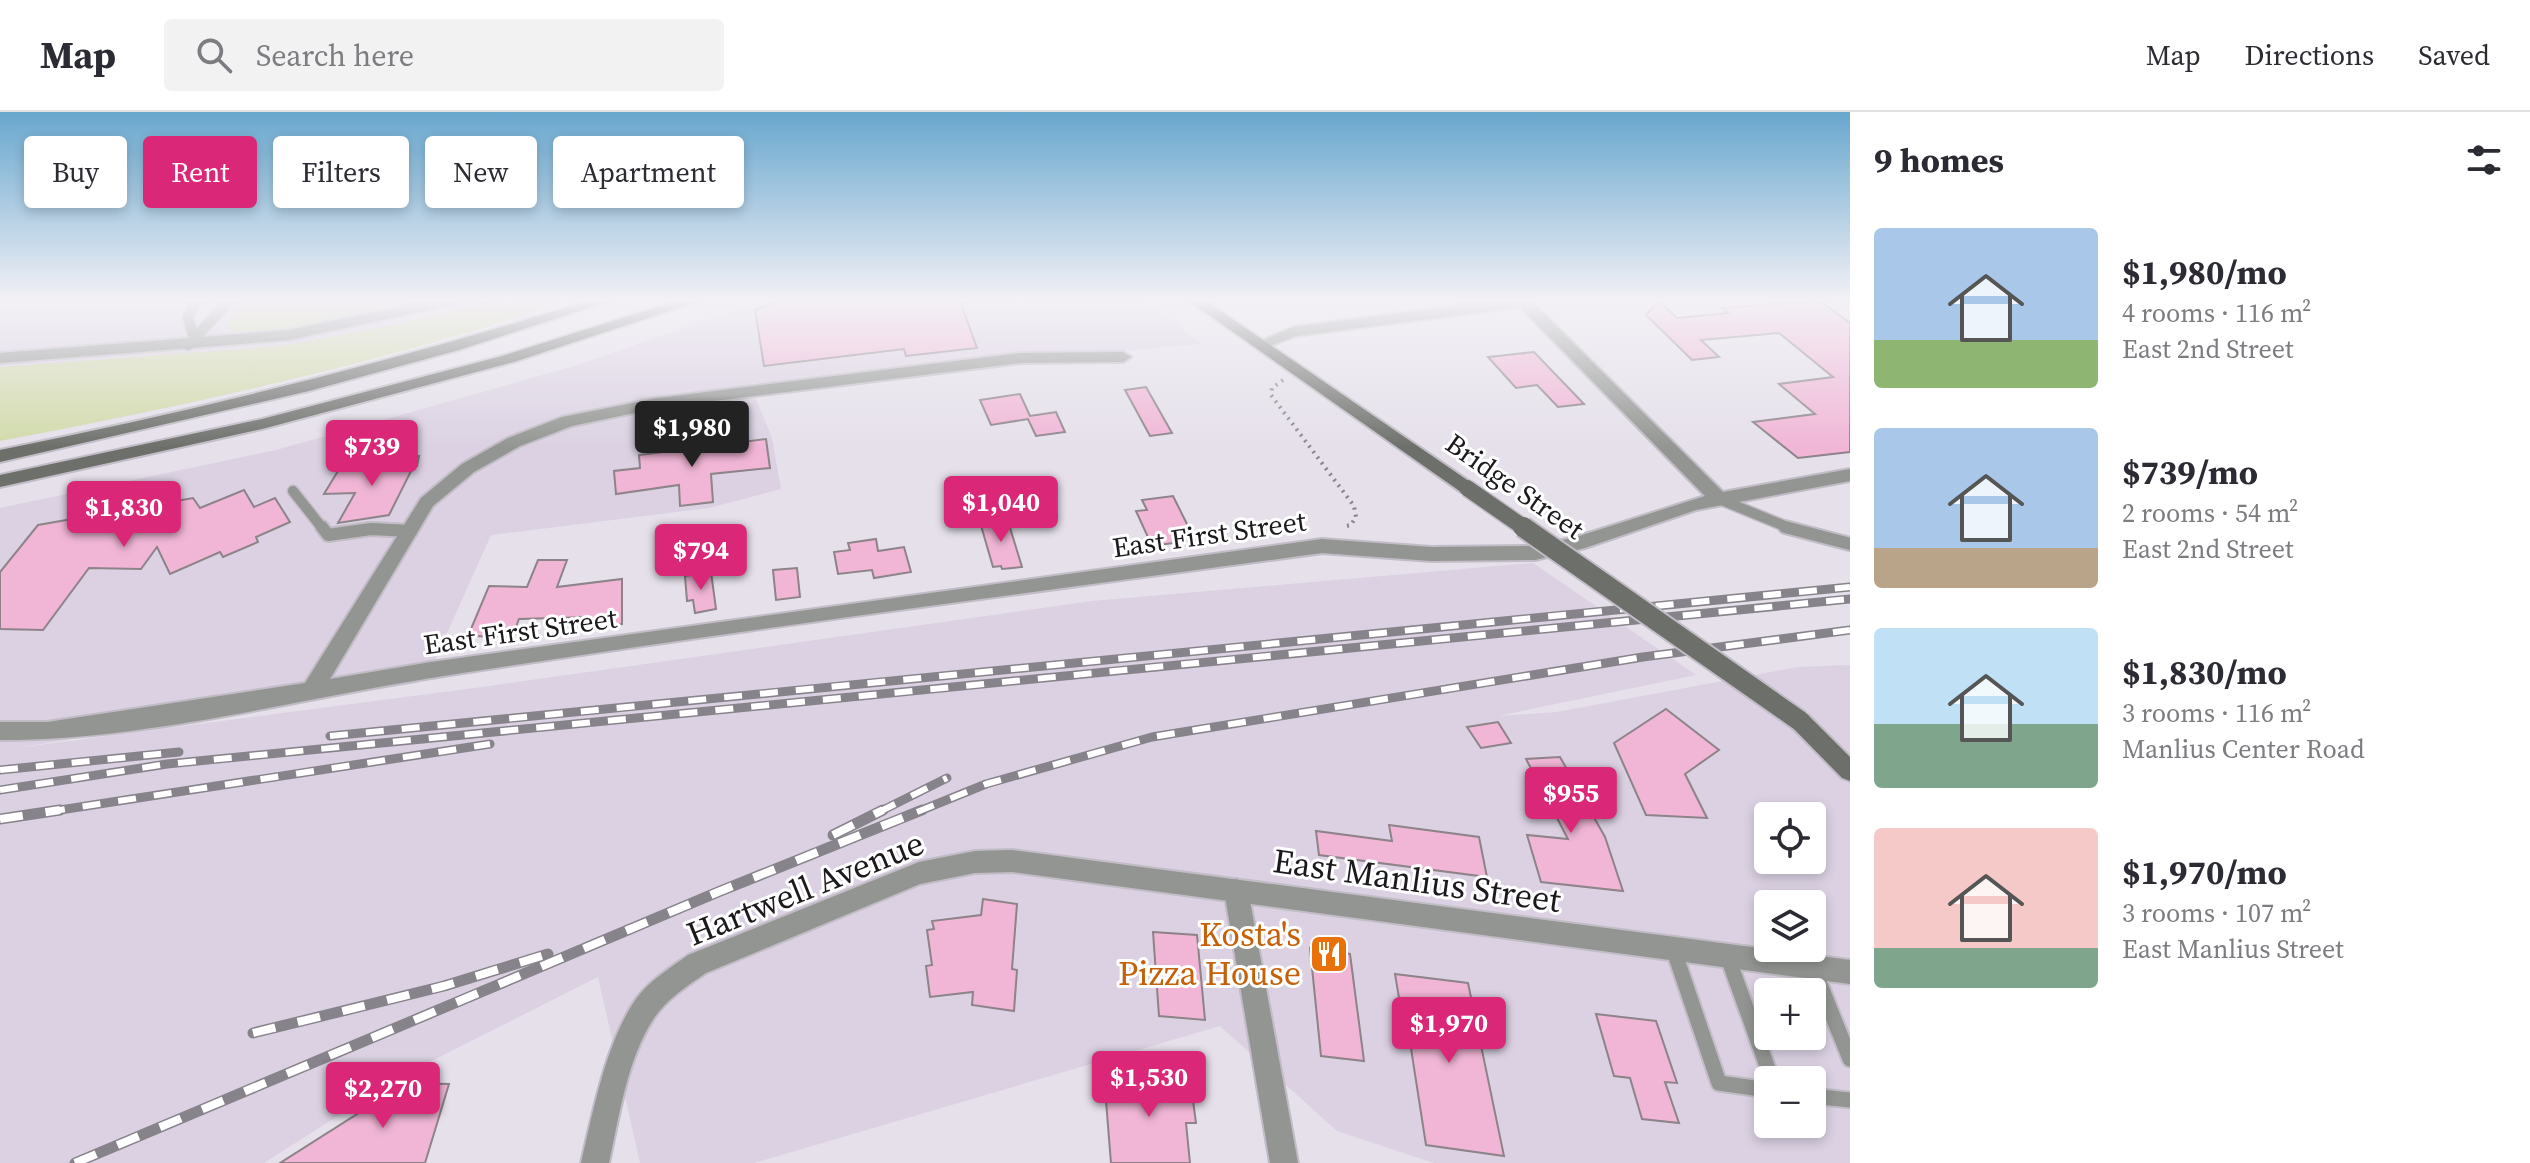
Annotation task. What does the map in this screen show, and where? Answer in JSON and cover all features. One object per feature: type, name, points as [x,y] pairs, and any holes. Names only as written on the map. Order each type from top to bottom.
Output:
[{"type":"main road","points":[[0,456],[157,424],[445,350]]},
{"type":"main road","points":[[0,481],[262,424],[538,350]]},
{"type":"main road","name":"Bridge Street","points":[[1268,350],[1850,758]]},
{"type":"main road","points":[[1800,721],[1850,771]]},
{"type":"main road","name":"Bridge Street","points":[[1800,721],[1850,751]]},
{"type":"street","points":[[0,358],[84,350]]},
{"type":"street","points":[[1573,350],[1719,499]]},
{"type":"street","points":[[311,692],[427,502],[468,468],[514,442],[568,421],[624,408],[688,399],[1021,358],[1123,357]]},
{"type":"street","name":"East First Street","points":[[0,731],[47,731],[311,692],[431,670],[1322,546],[1431,554],[1535,553],[1719,499],[1850,475]]},
{"type":"street","name":"East Manlius Street","points":[[975,862],[1012,861],[1850,972]]},
{"type":"street","name":"Hartwell Avenue","points":[[595,1163],[632,1035],[645,1009],[669,983],[697,964],[919,873],[975,862]]},
{"type":"street","points":[[1236,890],[1284,1163]]},
{"type":"lane","points":[[293,491],[328,535],[371,529],[411,531]]},
{"type":"lane","points":[[1719,499],[1748,515],[1782,528],[1850,544]]},
{"type":"lane","points":[[1673,948],[1719,1083],[1754,1088]]},
{"type":"lane","points":[[1726,955],[1767,1066]]},
{"type":"lane","points":[[1813,967],[1850,1059]]},
{"type":"lane","points":[[1826,1097],[1850,1100]]},
{"type":"path","points":[[1297,369],[1272,388],[1271,395],[1354,506],[1356,517],[1351,525],[1314,533],[1322,546]]},
{"type":"shaded area","points":[[0,350],[278,350],[0,375]]},
{"type":"shaded area","points":[[621,350],[1133,350],[750,384],[772,438],[781,489],[709,508],[491,535],[435,660],[418,683],[16,748],[482,687],[1092,601],[1533,563],[1696,675],[1498,716],[1557,712],[1798,667],[1850,665],[1850,1163],[1434,1163],[1337,1131],[1220,1026],[754,1163],[640,1163],[598,977],[396,1079],[264,1163],[0,1163],[0,508],[276,450],[578,365]]},
{"type":"green space","points":[[228,350],[407,350],[144,413],[0,441],[0,367]]},
{"type":"building","points":[[761,350],[895,350],[764,366]]},
{"type":"building","points":[[904,350],[959,350],[906,356]]},
{"type":"building","points":[[1682,350],[1712,350],[1719,357],[1692,360]]},
{"type":"building","points":[[1800,350],[1850,350],[1850,452],[1798,458],[1753,422],[1815,414],[1779,384],[1833,377]]},
{"type":"building","points":[[1534,352],[1584,404],[1558,407],[1537,385],[1516,388],[1488,357]]},
{"type":"building","points":[[1146,387],[1172,433],[1150,436],[1125,390]]},
{"type":"building","points":[[1020,394],[1030,416],[1056,412],[1065,432],[1036,436],[1028,419],[991,425],[980,400]]},
{"type":"building","points":[[766,439],[770,468],[711,474],[713,502],[680,506],[679,485],[616,494],[614,471],[640,468],[639,455]]},
{"type":"building","points":[[419,456],[417,466],[413,467],[389,515],[338,523],[355,493],[324,494],[338,471]]},
{"type":"building","points":[[1042,478],[1057,516],[1028,521],[1014,482]]},
{"type":"building","points":[[244,490],[254,507],[275,498],[290,522],[256,537],[258,542],[223,557],[220,552],[170,574],[157,547],[141,569],[89,568],[43,630],[0,629],[0,572],[38,525],[193,498],[200,508]]},
{"type":"building","points":[[1173,496],[1195,540],[1152,546],[1136,511],[1147,510],[1142,500]]},
{"type":"building","points":[[1007,518],[1022,567],[1002,569],[1001,566],[993,567],[980,522]]},
{"type":"building","points":[[876,539],[878,551],[904,547],[911,572],[874,578],[872,570],[838,574],[834,552],[850,550],[848,543]]},
{"type":"building","points":[[538,560],[567,560],[557,587],[622,579],[622,624],[591,628],[591,617],[519,619],[512,637],[468,636],[489,586],[527,587]]},
{"type":"building","points":[[797,568],[800,597],[776,600],[773,570]]},
{"type":"building","points":[[711,572],[716,609],[695,613],[693,600],[687,601],[685,576]]},
{"type":"building","points":[[1666,709],[1719,750],[1685,774],[1707,818],[1646,815],[1614,743]]},
{"type":"building","points":[[1498,722],[1511,743],[1481,748],[1467,727]]},
{"type":"building","points":[[1560,757],[1605,837],[1623,891],[1541,882],[1527,835],[1568,839],[1526,759]]},
{"type":"building","points":[[1389,825],[1479,837],[1487,877],[1319,855],[1316,831],[1392,841]]},
{"type":"building","points":[[983,899],[1017,904],[1012,969],[1017,970],[1014,1011],[972,1005],[973,992],[930,997],[926,966],[932,965],[927,930],[934,929],[932,921],[981,915]]},
{"type":"building","points":[[1153,932],[1197,935],[1205,1020],[1159,1016]]},
{"type":"building","points":[[1310,948],[1350,954],[1364,1061],[1321,1056]]},
{"type":"building","points":[[1395,974],[1468,983],[1504,1156],[1426,1145],[1408,1029],[1404,1028]]},
{"type":"building","points":[[1596,1014],[1656,1021],[1677,1083],[1665,1082],[1679,1123],[1642,1119],[1630,1078],[1614,1076]]},
{"type":"building","points":[[1104,1076],[1190,1078],[1196,1123],[1186,1123],[1190,1163],[1111,1163]]},
{"type":"building","points":[[406,1083],[449,1084],[425,1163],[280,1163]]},
{"type":"railway","points":[[330,736],[1850,587]]},
{"type":"railway","points":[[0,790],[167,764],[1850,599]]},
{"type":"railway","points":[[917,812],[986,784],[1152,737],[1643,657],[1850,630]]},
{"type":"railway","points":[[47,812],[490,744]]},
{"type":"railway","points":[[0,770],[179,752]]},
{"type":"railway","points":[[833,835],[947,778]]},
{"type":"railway","points":[[0,819],[60,810]]},
{"type":"railway","points":[[75,1163],[718,892],[922,810]]},
{"type":"railway","points":[[253,1033],[444,986],[548,954]]},
{"type":"place","name":"Kosta's Pizza House","points":[[1329,954]]}]
